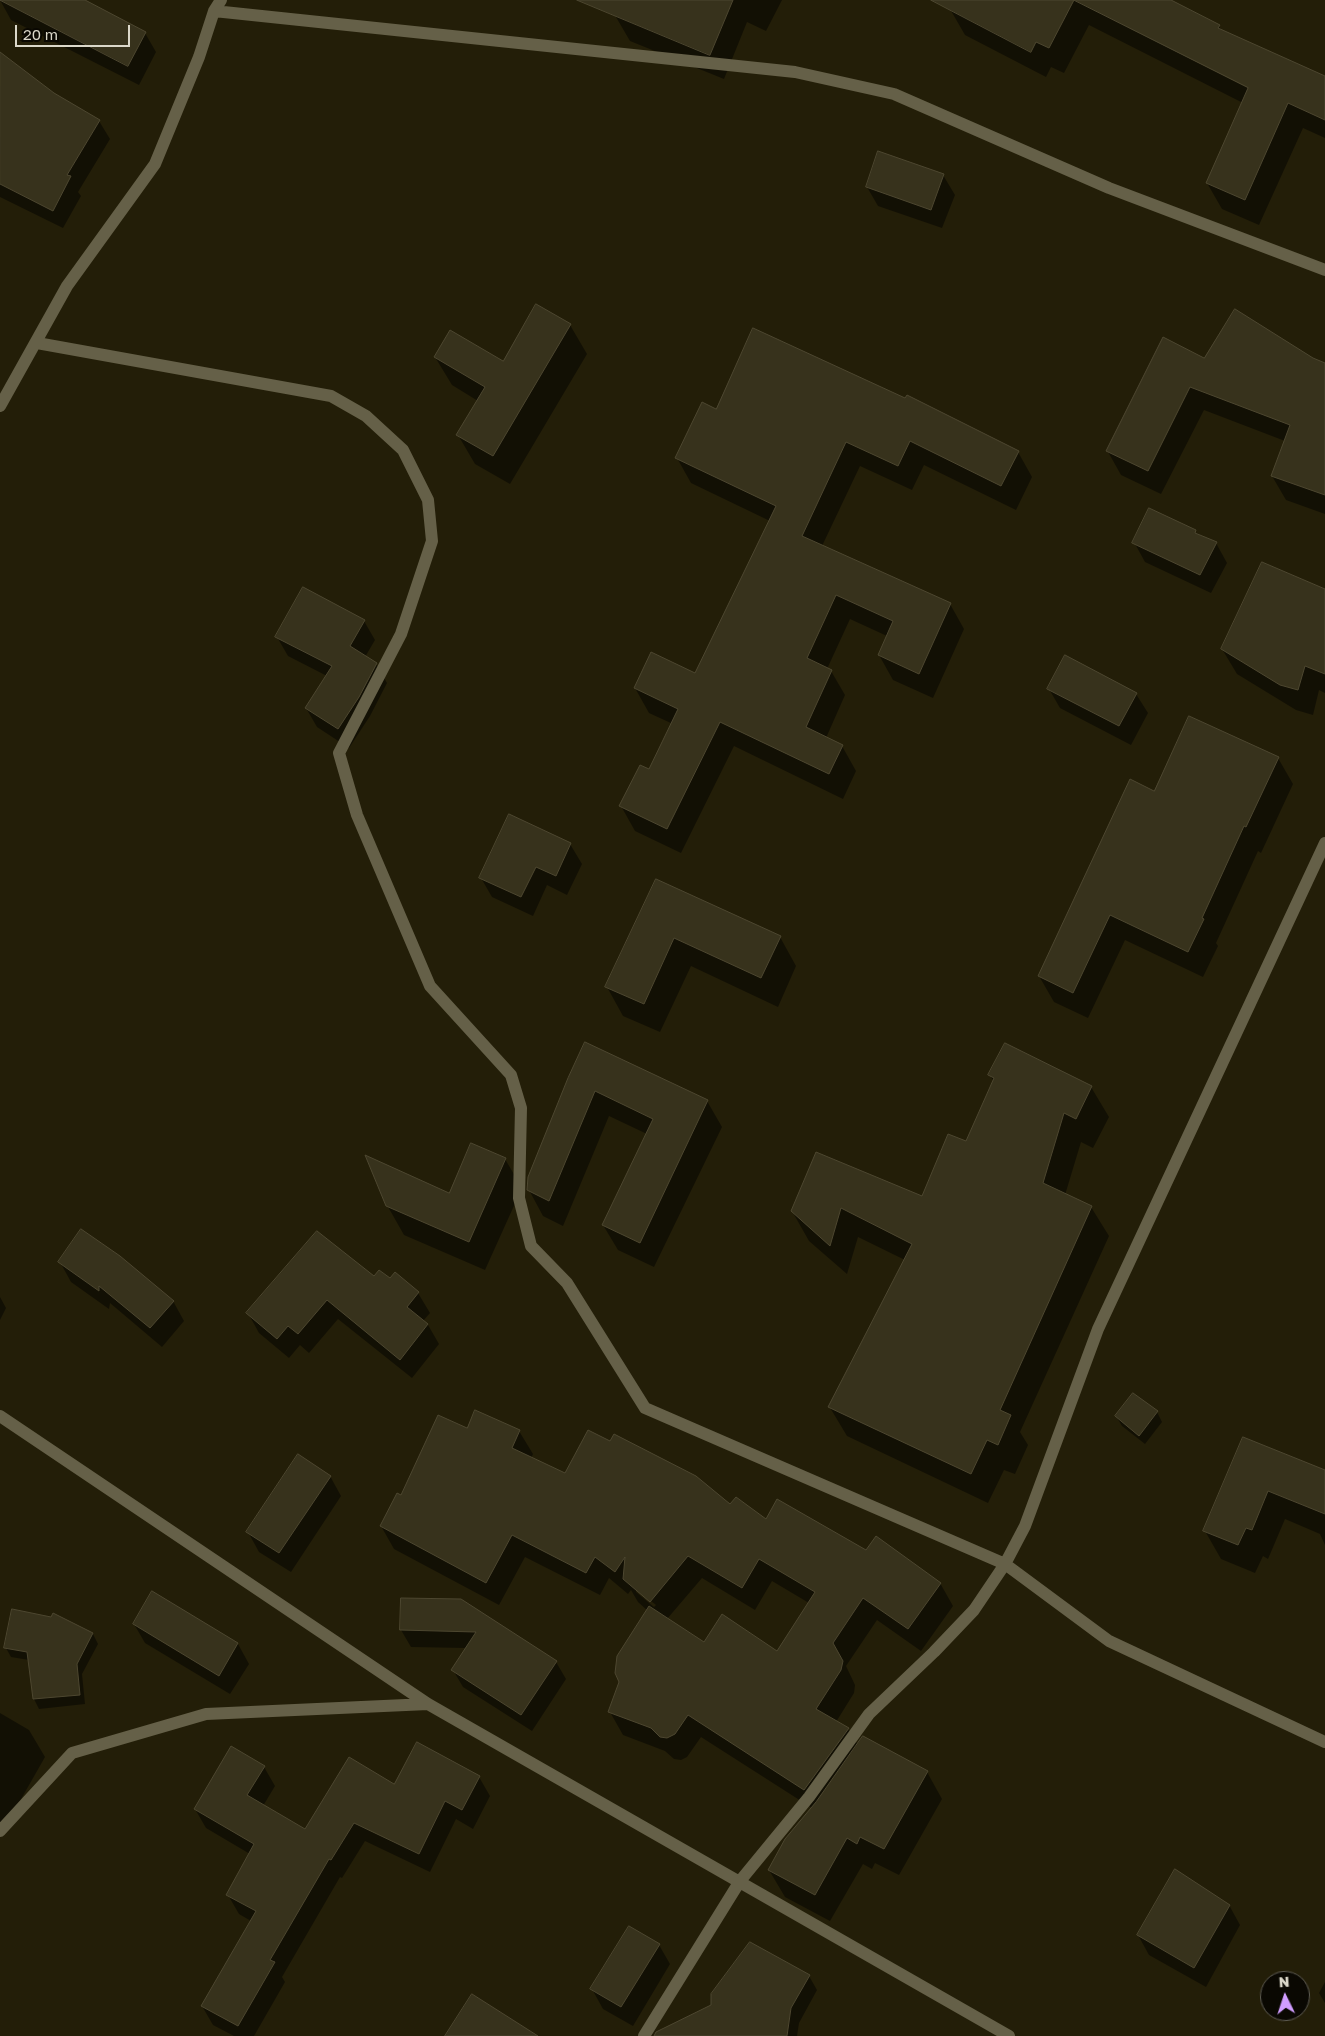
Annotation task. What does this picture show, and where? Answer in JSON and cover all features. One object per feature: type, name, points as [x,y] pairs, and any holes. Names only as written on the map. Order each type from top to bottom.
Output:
[{"type":"street","points":[[0,406],[37,343],[67,286],[155,164],[218,5],[795,72],[894,94],[1109,188],[1325,270]]},
{"type":"street","points":[[37,343],[331,396],[366,416],[403,450],[428,500],[432,541],[401,634],[339,753],[357,815],[430,986],[511,1075],[521,1108],[519,1198],[531,1246],[567,1283],[646,1408],[1005,1564],[1109,1641],[1325,1742]]},
{"type":"street","points":[[644,2036],[740,1881],[809,1797],[869,1714],[934,1652],[974,1610],[1005,1564],[1025,1526],[1098,1329],[1325,843]]},
{"type":"street","points":[[0,1416],[428,1704],[1009,2036]]},
{"type":"street","points":[[0,1831],[72,1752],[206,1714],[428,1704]]},
{"type":"building","points":[[0,0],[85,0],[146,32],[128,66]]},
{"type":"building","points":[[577,0],[733,0],[710,55]]},
{"type":"building","points":[[931,0],[1074,0],[1049,48],[1036,42],[1031,52]]},
{"type":"building","points":[[1074,0],[1171,0],[1220,25],[1218,28],[1325,76],[1325,120],[1288,103],[1245,200],[1206,183],[1248,88]]},
{"type":"building","points":[[0,52],[54,93],[100,120],[67,175],[71,176],[53,211],[0,184]]},
{"type":"building","points":[[878,151],[944,174],[931,210],[866,187]]},
{"type":"building","points":[[536,304],[571,324],[493,456],[456,435],[485,387],[434,357],[450,330],[503,361]]},
{"type":"building","points":[[1235,309],[1313,358],[1325,363],[1325,495],[1271,476],[1290,425],[1190,387],[1148,471],[1106,451],[1163,337],[1204,358]]},
{"type":"building","points":[[753,328],[905,398],[907,395],[1019,451],[1001,486],[910,441],[898,466],[846,442],[802,536],[951,603],[919,674],[878,655],[893,621],[836,595],[807,658],[832,670],[806,727],[843,745],[829,774],[720,722],[667,829],[619,806],[640,765],[649,769],[678,709],[634,688],[651,652],[695,673],[776,506],[675,458],[702,402],[716,409]]},
{"type":"building","points":[[1149,508],[1196,530],[1195,533],[1217,542],[1200,575],[1132,543]]},
{"type":"building","points":[[1262,562],[1325,589],[1325,674],[1305,666],[1298,690],[1280,685],[1221,649]]},
{"type":"building","points":[[303,587],[365,620],[350,646],[377,663],[359,697],[338,729],[305,708],[332,666],[275,637]]},
{"type":"building","points":[[1065,655],[1137,693],[1119,726],[1047,689]]},
{"type":"building","points":[[1189,716],[1279,757],[1246,827],[1244,826],[1188,952],[1110,915],[1073,993],[1038,976],[1130,779],[1154,791]]},
{"type":"building","points":[[509,814],[571,843],[556,876],[536,867],[521,897],[479,878]]},
{"type":"building","points":[[656,879],[781,936],[761,978],[674,938],[644,1004],[605,987]]},
{"type":"building","points":[[585,1042],[708,1100],[640,1243],[602,1225],[653,1119],[595,1091],[549,1201],[527,1190],[528,1177],[568,1078]]},
{"type":"building","points":[[1005,1043],[1092,1086],[1076,1119],[1064,1113],[1043,1183],[1092,1206],[1000,1410],[1011,1415],[998,1445],[987,1440],[971,1474],[828,1407],[912,1244],[841,1208],[830,1246],[791,1211],[816,1152],[922,1196],[948,1134],[966,1141],[994,1078],[988,1075]]},
{"type":"building","points":[[471,1143],[506,1158],[469,1242],[386,1206],[365,1155],[449,1193]]},
{"type":"building","points":[[81,1229],[120,1256],[174,1301],[150,1328],[99,1286],[99,1291],[58,1262]]},
{"type":"building","points":[[317,1231],[374,1276],[379,1270],[390,1278],[395,1272],[419,1292],[407,1307],[428,1324],[400,1360],[327,1300],[298,1334],[288,1326],[277,1339],[246,1313]]},
{"type":"building","points":[[1133,1393],[1158,1411],[1139,1436],[1115,1416]]},
{"type":"building","points":[[475,1410],[520,1430],[512,1448],[565,1473],[588,1430],[610,1441],[614,1434],[696,1476],[730,1504],[736,1497],[766,1519],[777,1499],[866,1550],[876,1536],[941,1583],[908,1629],[863,1598],[833,1643],[843,1661],[841,1670],[816,1709],[849,1728],[804,1790],[688,1715],[675,1734],[667,1738],[660,1737],[651,1728],[608,1712],[619,1682],[615,1673],[617,1656],[649,1606],[704,1642],[722,1614],[777,1651],[815,1592],[759,1559],[742,1588],[688,1556],[650,1602],[623,1579],[625,1557],[615,1572],[595,1557],[586,1573],[512,1535],[486,1583],[380,1526],[397,1493],[401,1495],[438,1415],[467,1428]]},
{"type":"building","points":[[1243,1437],[1325,1470],[1325,1514],[1268,1491],[1252,1530],[1246,1528],[1238,1545],[1203,1531]]},
{"type":"building","points":[[298,1454],[331,1476],[279,1553],[246,1532]]},
{"type":"building","points":[[152,1591],[238,1643],[219,1676],[133,1624]]},
{"type":"building","points":[[401,1598],[461,1599],[557,1661],[521,1715],[451,1670],[476,1632],[400,1630]]},
{"type":"building","points":[[12,1609],[51,1617],[53,1613],[93,1633],[77,1664],[80,1695],[33,1699],[27,1652],[4,1648]]},
{"type":"building","points":[[863,1736],[928,1771],[884,1849],[860,1837],[857,1844],[847,1838],[815,1895],[768,1870],[785,1839],[816,1802]]},
{"type":"building","points":[[417,1742],[480,1776],[462,1810],[445,1801],[419,1854],[354,1823],[331,1860],[329,1859],[270,1960],[275,1962],[238,2026],[201,2006],[256,1911],[226,1895],[254,1844],[194,1809],[231,1746],[265,1766],[247,1795],[305,1829],[349,1757],[394,1784]]},
{"type":"building","points":[[1175,1869],[1230,1905],[1194,1968],[1137,1935]]},
{"type":"building","points":[[629,1926],[660,1944],[621,2007],[590,1989]]},
{"type":"building","points":[[750,1942],[810,1975],[791,2008],[787,2036],[654,2036],[656,2032],[711,2005],[711,1994]]},
{"type":"building","points":[[472,1994],[538,2036],[445,2036]]}]
